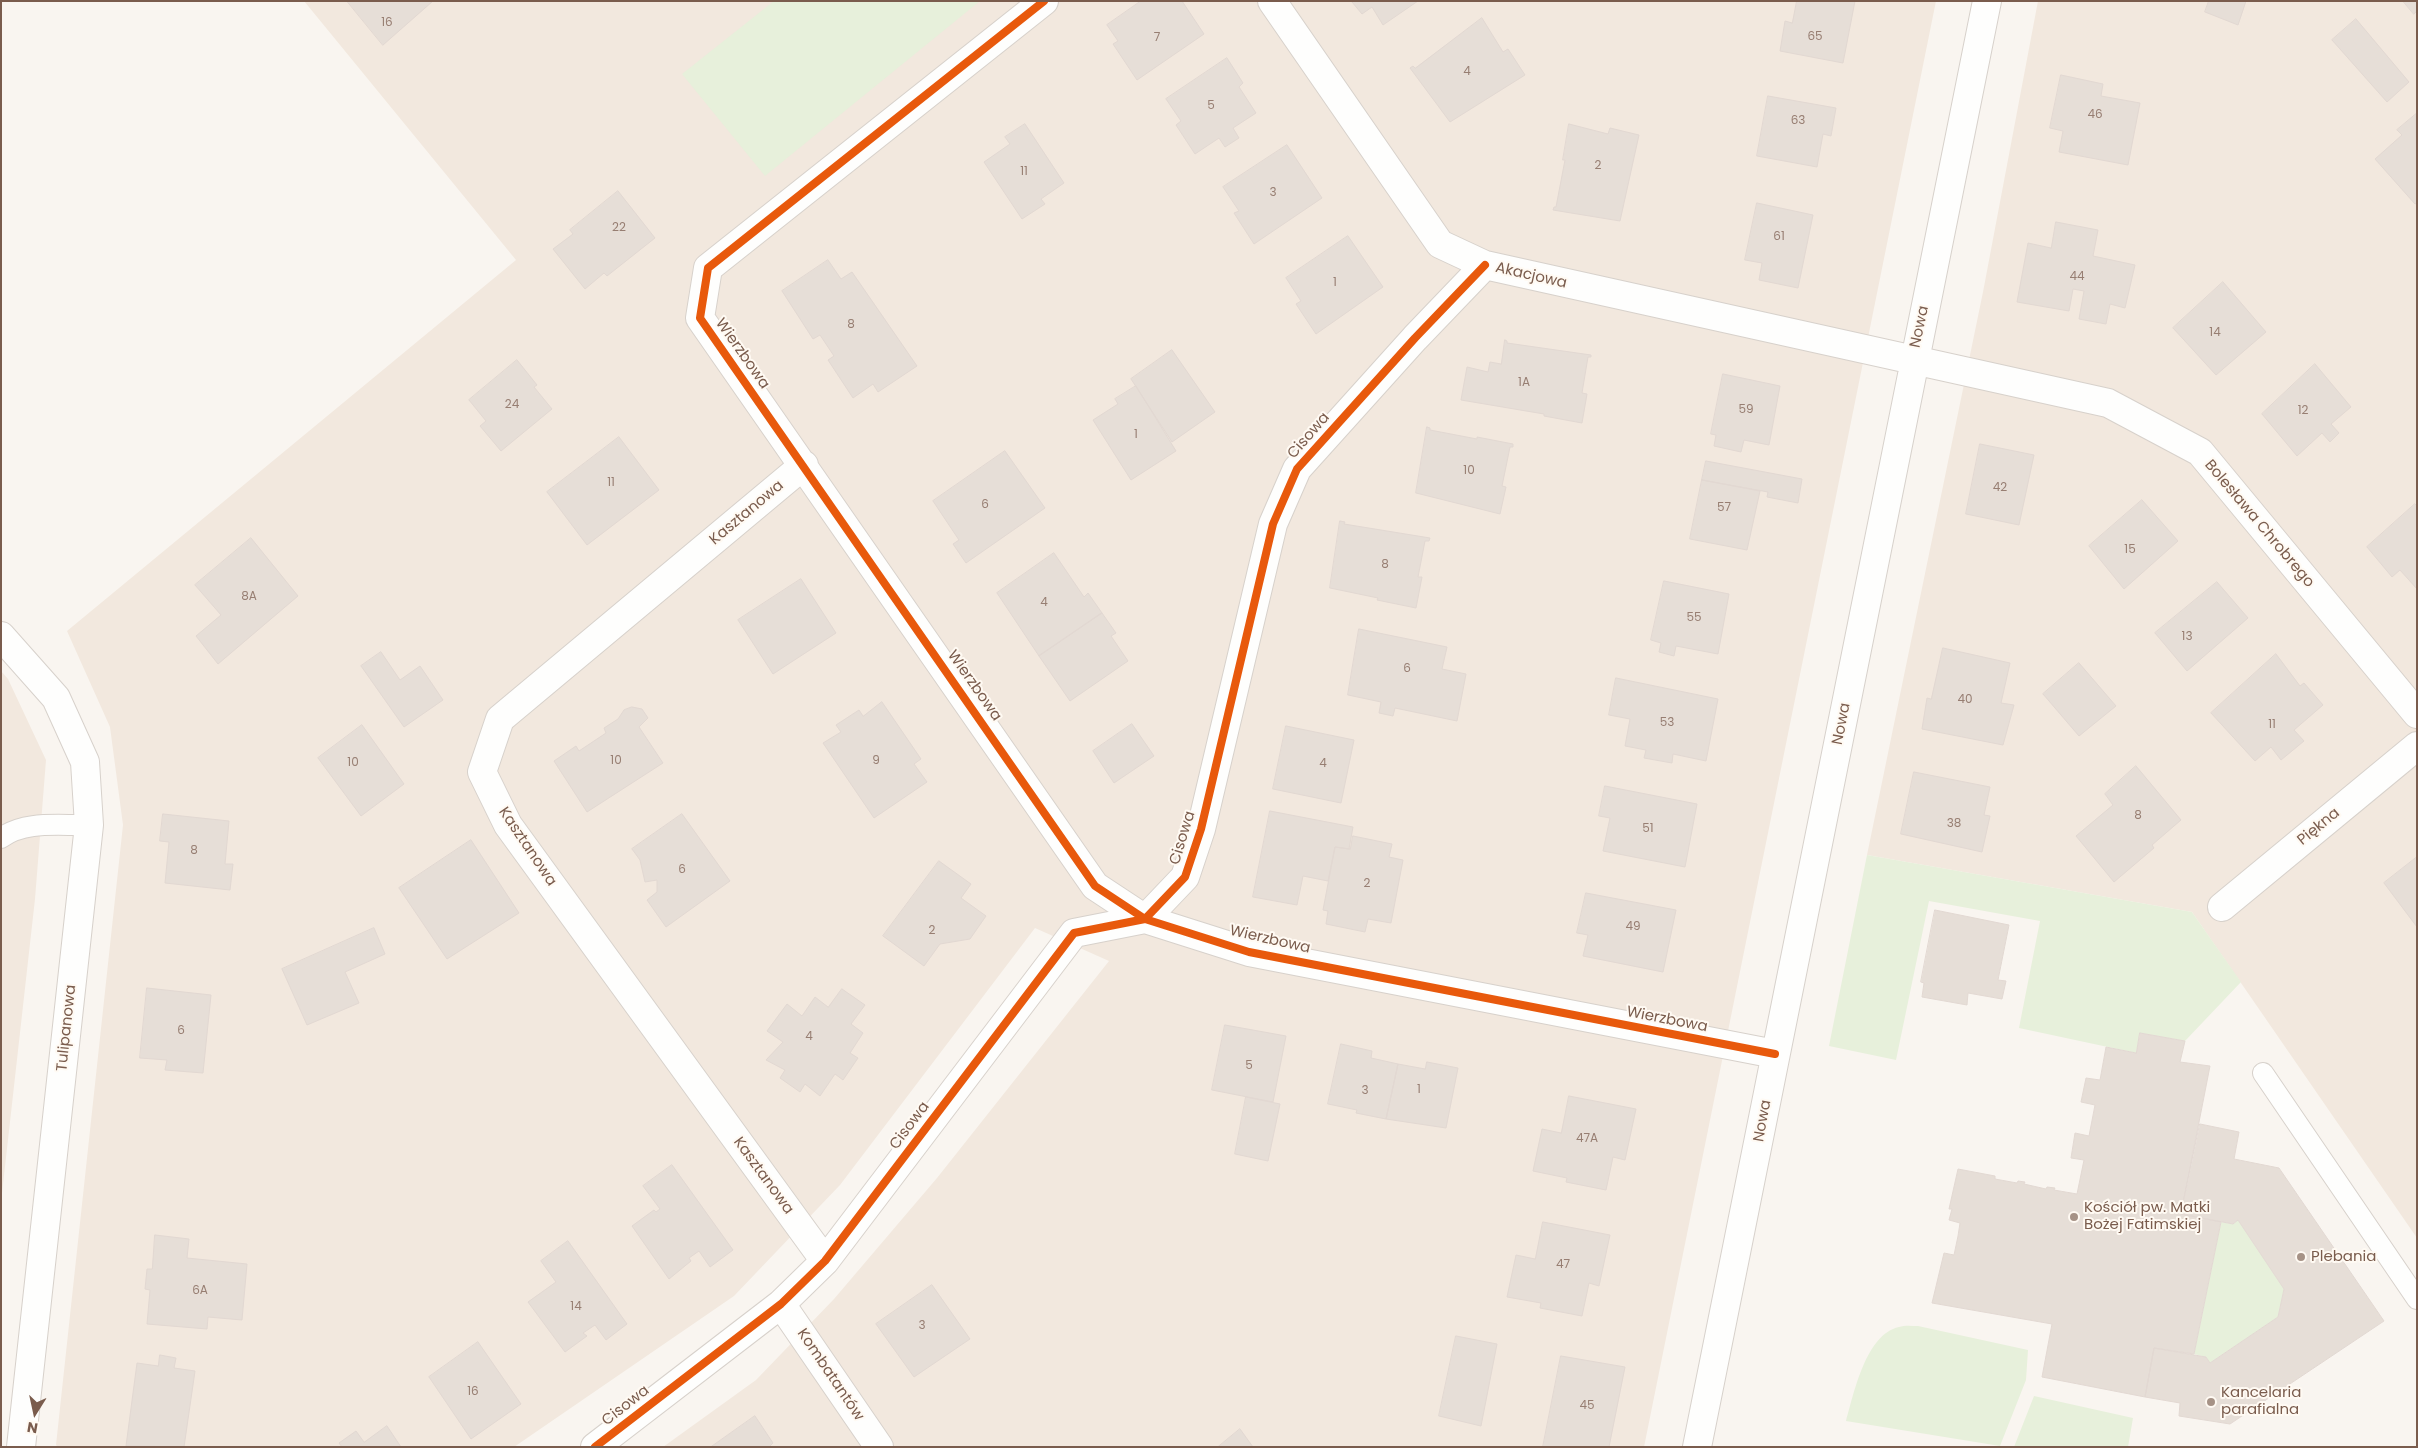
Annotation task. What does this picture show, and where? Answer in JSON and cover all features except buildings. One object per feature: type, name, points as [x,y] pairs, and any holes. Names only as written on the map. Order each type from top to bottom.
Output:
[{"type":"street","name":"Wierzbowa","points":[[1044,1],[708,268],[700,318],[1095,886],[1145,919],[1249,952],[1775,1054]]},
{"type":"street","name":"Akacjowa","points":[[1272,1],[1440,244],[1485,265],[1913,361]]},
{"type":"street","name":"Nowa","points":[[1697,1447],[1753,1174],[1775,1054],[1913,361],[1987,1]]},
{"type":"street","name":"Cisowa","points":[[595,1447],[781,1304],[824,1261],[1074,933],[1145,919],[1185,877],[1202,829],[1274,524],[1297,469],[1415,338],[1485,265]]},
{"type":"street","name":"Bolesława Chrobrego","points":[[1913,361],[2108,403],[2200,452],[2417,714]]},
{"type":"street","name":"Kasztanowa","points":[[804,465],[500,718],[482,772],[508,825],[824,1261]]},
{"type":"street","name":"Tulipanowa","points":[[1,636],[56,698],[85,762],[89,825],[21,1447]]},
{"type":"street","name":"Piękna","points":[[2222,907],[2417,746]]},
{"type":"street","name":"Kombatantów","points":[[781,1304],[879,1447]]},
{"type":"lane","points":[[1,838],[18,828],[29,826],[89,825]]},
{"type":"lane","points":[[2263,1073],[2417,1299]]},
{"type":"shaded area","points":[[304,1],[1936,1],[1644,1447],[663,1447],[756,1380],[834,1299],[937,1178],[1109,961],[1035,928],[840,1185],[734,1296],[514,1447],[58,1447],[56,1445],[123,825],[110,727],[67,631],[516,260]]},
{"type":"shaded area","points":[[2038,1],[2417,1],[2417,1238],[2192,912],[1867,855],[1983,292]]},
{"type":"shaded area","points":[[1,671],[8,679],[46,760],[35,899],[1,1202]]},
{"type":"green space","points":[[774,1],[980,1],[765,176],[682,74]]},
{"type":"green space","points":[[1867,855],[2192,912],[2241,982],[2185,1041],[2140,1033],[2136,1053],[2019,1028],[2040,921],[1929,901],[1896,1060],[1829,1046]]},
{"type":"green space","points":[[2238,1220],[2284,1289],[2278,1317],[2210,1363],[2206,1357],[2194,1354],[2221,1222],[2233,1224]]},
{"type":"green space","points":[[1918,1326],[2028,1350],[2026,1380],[2000,1446],[1846,1421],[1863,1366],[1878,1341],[1888,1332],[1899,1327]]},
{"type":"green space","points":[[2034,1396],[2133,1418],[2128,1447],[2014,1447]]},
{"type":"cycle path","points":[[1044,1],[708,268],[700,318],[1095,886],[1145,919],[1249,952],[1775,1054]]},
{"type":"cycle path","points":[[595,1447],[781,1304],[825,1261],[1074,933],[1145,919],[1185,877],[1201,829],[1273,524],[1297,469],[1415,338],[1485,265]]},
{"type":"place","name":"Kościół pw. Matki Bożej Fatimskiej","points":[[2074,1217]]},
{"type":"place","name":"Plebania","points":[[2301,1257]]},
{"type":"place","name":"Kancelaria parafialna","points":[[2211,1402]]}]
